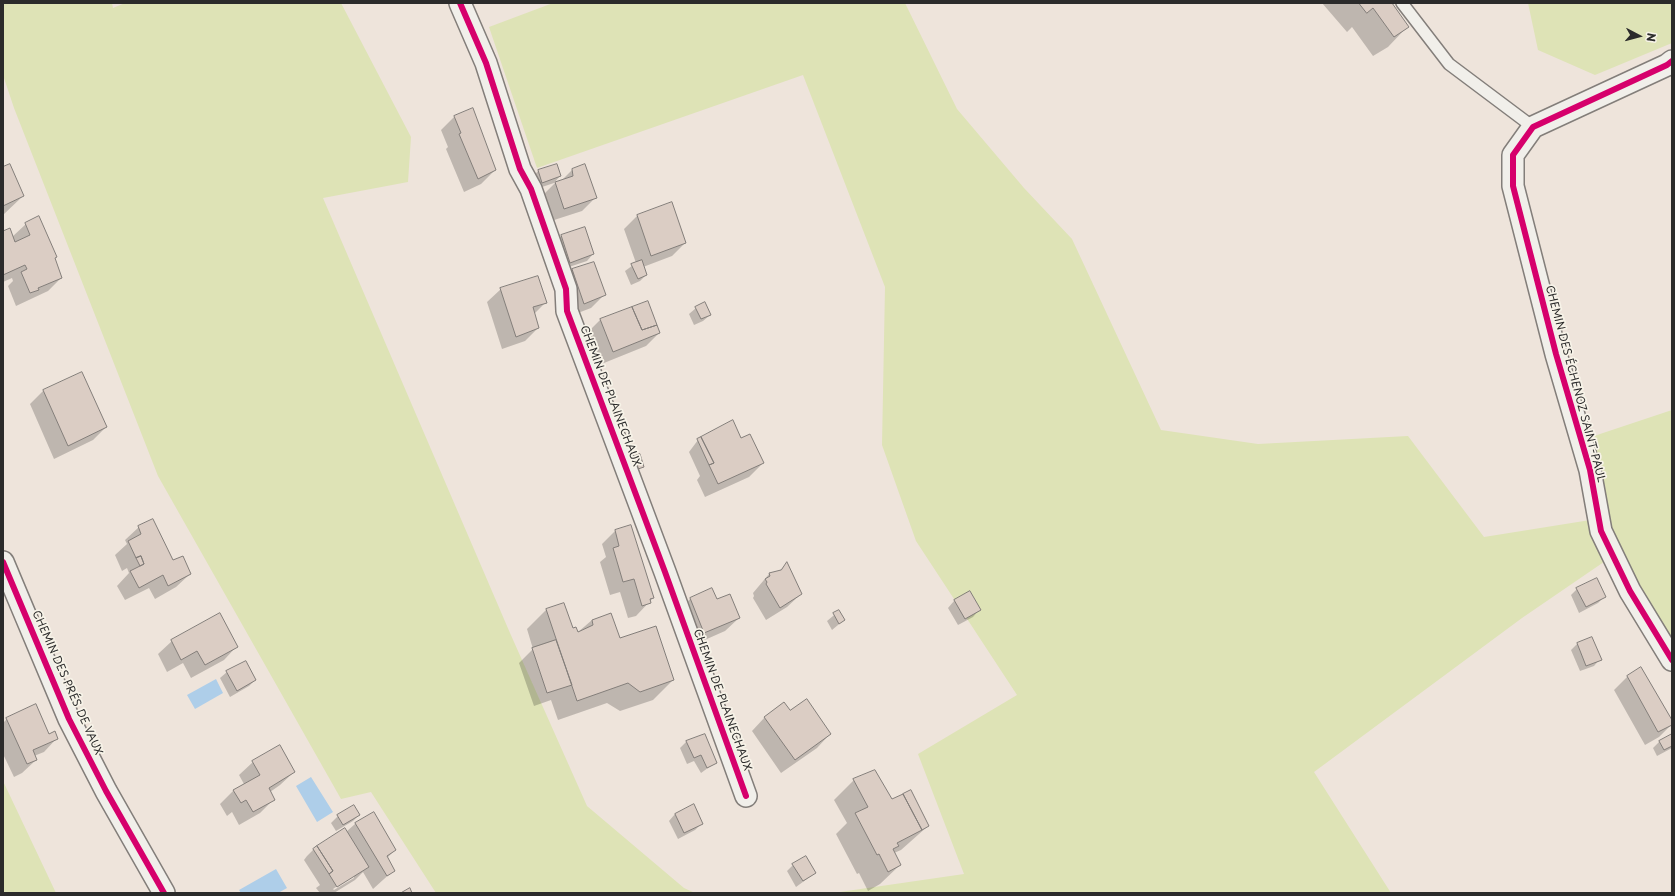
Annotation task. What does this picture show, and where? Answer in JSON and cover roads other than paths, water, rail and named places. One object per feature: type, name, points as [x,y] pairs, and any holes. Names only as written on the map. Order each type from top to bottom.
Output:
[{"type":"street","name":"CHEMIN DE PLAINECHAUX","points":[[460,3],[486,63],[520,169],[531,189],[566,289],[567,311],[665,572],[746,796]]},
{"type":"street","points":[[1533,127],[1667,65],[1672,61]]},
{"type":"street","name":"CHEMIN DES ÉCHENOZ SAINT-PAUL","points":[[1533,127],[1513,155],[1513,186],[1556,354],[1590,470],[1600,531],[1630,590],[1672,660]]},
{"type":"street","name":"CHEMIN DES PRÉS DE VAUX","points":[[3,562],[69,719],[106,791],[164,893]]},
{"type":"lane","points":[[1402,3],[1449,64],[1533,127]]},
{"type":"water","points":[[216,679],[223,693],[195,709],[187,695]]},
{"type":"water","points":[[311,777],[333,812],[317,822],[296,786]]},
{"type":"water","points":[[276,869],[287,888],[278,893],[241,893],[239,890]]}]
